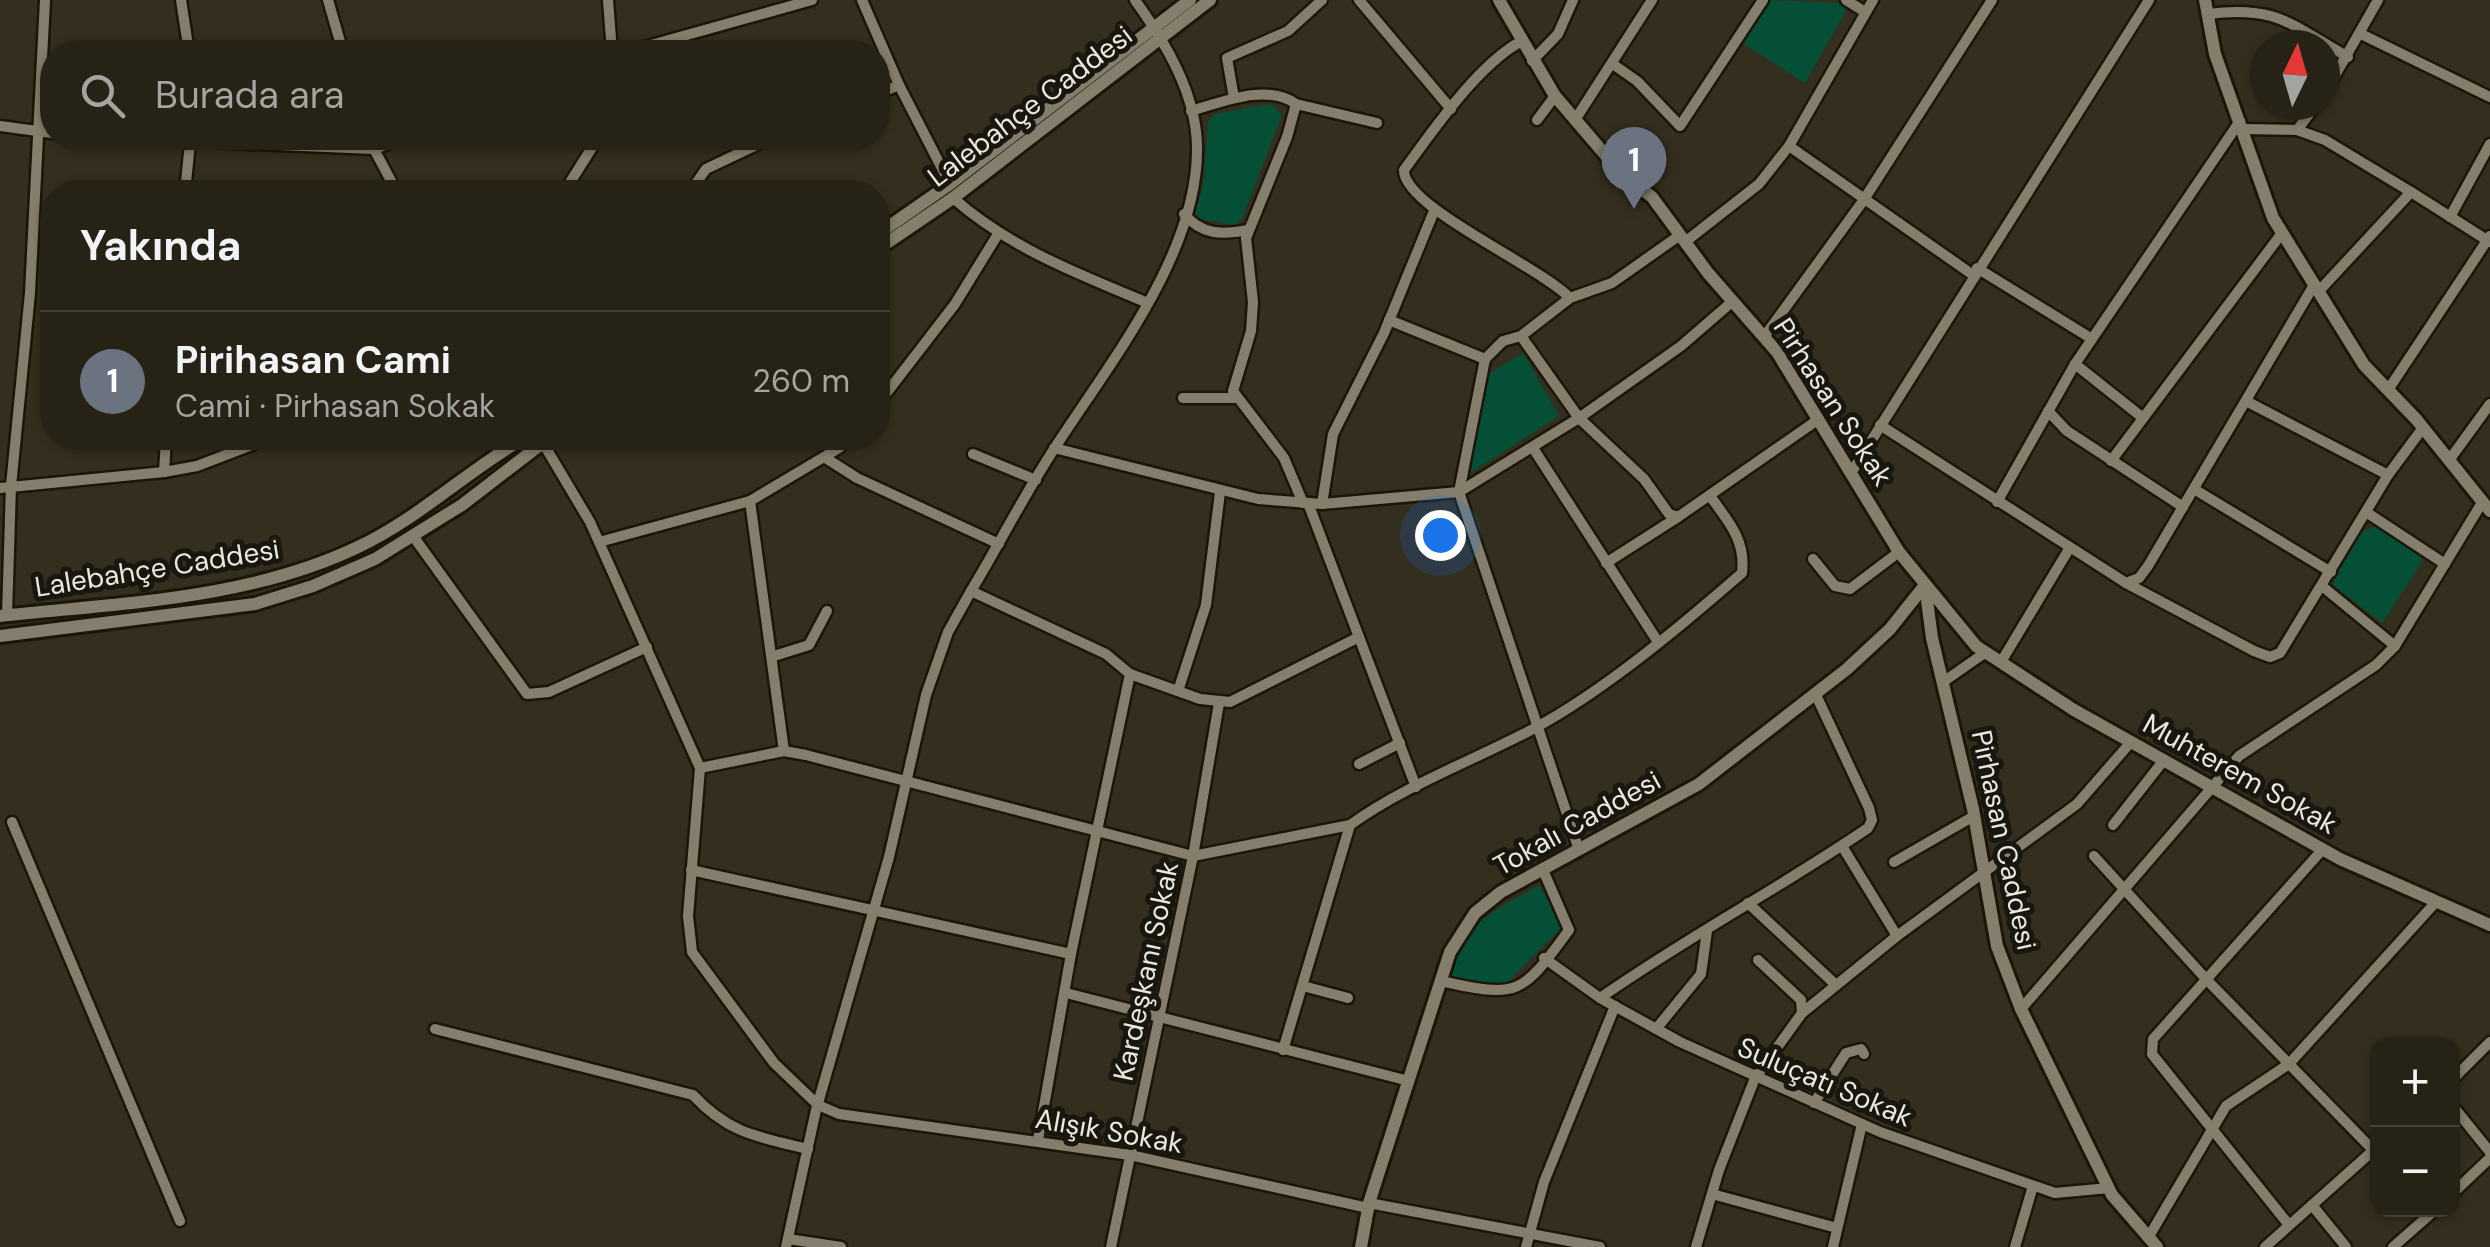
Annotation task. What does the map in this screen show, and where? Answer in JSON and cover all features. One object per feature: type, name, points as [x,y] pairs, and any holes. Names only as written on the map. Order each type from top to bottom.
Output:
[{"type":"street","points":[[44,40],[46,0]]},
{"type":"street","points":[[182,0],[187,40]]},
{"type":"street","points":[[328,0],[339,40]]},
{"type":"street","points":[[608,0],[611,40]]},
{"type":"street","points":[[664,40],[773,5],[812,0]]},
{"type":"street","points":[[862,0],[879,40]]},
{"type":"street","points":[[841,1247],[787,1243],[818,1105],[875,908],[938,657],[971,591],[1054,448],[1123,349],[1162,277],[1196,164],[1191,111],[1158,32],[1135,0]]},
{"type":"street","name":"Lalebahçe Caddesi","points":[[1158,32],[1190,0]]},
{"type":"street","name":"Lalebahçe Caddesi","points":[[890,240],[1158,32],[1210,0]]},
{"type":"street","points":[[1234,98],[1227,58],[1288,31],[1322,0]]},
{"type":"street","points":[[1359,0],[1452,109]]},
{"type":"street","points":[[1532,61],[1558,34],[1574,0]]},
{"type":"street","points":[[1575,120],[1652,0]]},
{"type":"street","points":[[1614,64],[1680,126],[1762,0]]},
{"type":"street","points":[[1846,0],[1866,12]]},
{"type":"street","points":[[1580,850],[1458,492],[1484,359],[1504,341],[1521,336],[1570,298],[1612,283],[1760,184],[1789,146],[1873,0]]},
{"type":"street","points":[[1764,337],[1863,201],[1992,0]]},
{"type":"street","points":[[2340,70],[2378,0]]},
{"type":"street","name":"Pirhasan Sokak","points":[[1504,2],[1520,42],[1554,96],[1620,172],[1652,197],[1764,337],[1899,552],[1981,649]]},
{"type":"street","points":[[1851,472],[2144,2]]},
{"type":"street","points":[[2020,1009],[2239,756],[2376,665],[2395,646],[2444,564],[2486,506],[2450,458],[2364,365],[2282,233],[2216,54],[2207,7],[2250,9],[2277,16],[2348,57]]},
{"type":"street","points":[[2362,34],[2490,97]]},
{"type":"street","points":[[1520,42],[1508,49],[1452,109],[1404,170],[1407,188],[1434,212],[1536,271],[1570,298]]},
{"type":"street","points":[[890,64],[952,191],[998,234],[1148,303]]},
{"type":"street","points":[[890,89],[899,85]]},
{"type":"street","points":[[1191,111],[1234,98],[1284,96],[1296,104],[1377,122]]},
{"type":"street","points":[[1537,120],[1554,96]]},
{"type":"street","points":[[1296,104],[1287,137],[1248,230],[1247,262],[1253,302],[1234,398],[1284,458],[1359,636],[1416,786]]},
{"type":"street","points":[[2298,130],[2305,120]]},
{"type":"street","points":[[2242,124],[2298,130],[2324,140],[2489,240],[2388,390]]},
{"type":"street","points":[[1997,502],[2074,364],[2242,124]]},
{"type":"street","points":[[0,126],[40,132],[6,487],[4,616]]},
{"type":"street","points":[[2450,217],[2490,144]]},
{"type":"street","points":[[1789,146],[1850,187],[1863,201],[2092,340]]},
{"type":"street","points":[[188,180],[194,150]]},
{"type":"street","points":[[374,150],[391,180]]},
{"type":"street","points":[[572,180],[590,150]]},
{"type":"street","points":[[698,180],[706,169],[746,150]]},
{"type":"street","name":"Lalebahçe Caddesi","points":[[890,227],[952,191]]},
{"type":"street","points":[[2126,583],[2138,578],[2148,566],[2316,289],[2411,192]]},
{"type":"street","points":[[1322,504],[1333,434],[1390,320],[1434,212]]},
{"type":"street","points":[[1184,214],[1195,227],[1214,233],[1248,230]]},
{"type":"street","points":[[2111,461],[2282,233]]},
{"type":"street","points":[[890,388],[954,304],[998,234]]},
{"type":"street","points":[[1054,448],[1220,492],[1305,503],[1458,492],[1579,418],[1681,346],[1733,301]]},
{"type":"street","points":[[1390,320],[1484,359]]},
{"type":"street","points":[[1521,336],[1579,418],[1644,479],[1669,514],[1678,517]]},
{"type":"street","points":[[2074,364],[2143,418]]},
{"type":"street","points":[[1182,398],[1234,398]]},
{"type":"street","points":[[2246,401],[2388,476]]},
{"type":"street","points":[[2450,458],[2490,404]]},
{"type":"street","points":[[2048,411],[2111,461],[2183,508]]},
{"type":"street","points":[[1606,563],[1819,419]]},
{"type":"street","points":[[1880,425],[2068,549],[2270,656],[2280,653],[2388,476],[2422,428]]},
{"type":"street","points":[[1533,448],[1658,642]]},
{"type":"street","points":[[164,472],[165,450]]},
{"type":"street","points":[[6,487],[164,472],[198,466],[239,450]]},
{"type":"street","name":"Lalebahçe Caddesi","points":[[4,616],[176,596],[306,569],[376,538],[506,450]]},
{"type":"street","name":"Lalebahçe Caddesi","points":[[0,636],[255,604],[313,586],[414,536],[462,506],[531,450]]},
{"type":"street","points":[[550,450],[599,542],[700,768],[688,916],[692,952],[774,1063],[818,1105]]},
{"type":"street","points":[[599,542],[750,501],[833,450]]},
{"type":"street","points":[[973,454],[1036,480]]},
{"type":"street","points":[[824,457],[857,478],[999,544]]},
{"type":"street","points":[[2194,489],[2331,572]]},
{"type":"street","points":[[1178,690],[1206,604],[1220,492]]},
{"type":"street","points":[[700,768],[784,751],[1193,856],[1350,825],[1416,786],[1537,726],[1658,642],[1742,573],[1744,554],[1737,533],[1710,496]]},
{"type":"street","points":[[750,501],[784,751]]},
{"type":"street","points":[[2366,512],[2444,564]]},
{"type":"street","points":[[414,536],[527,694],[549,692],[647,647]]},
{"type":"street","points":[[2001,662],[2068,549]]},
{"type":"street","points":[[1813,559],[1834,586],[1850,589],[1899,552]]},
{"type":"street","name":"Pirhasan Caddesi","points":[[1925,585],[1997,946],[2020,1009],[2108,1188],[2152,1242]]},
{"type":"street","name":"Tokalı Caddesi","points":[[1362,1247],[1368,1205],[1450,952],[1475,913],[1542,870],[1699,784],[1890,629],[1925,585]]},
{"type":"street","points":[[2322,586],[2395,646]]},
{"type":"street","points":[[971,591],[1106,654],[1130,674],[1220,703],[1359,636]]},
{"type":"street","points":[[774,656],[809,645],[827,611]]},
{"type":"street","points":[[1944,682],[1981,649]]},
{"type":"street","name":"Muhterem Sokak","points":[[1981,649],[2131,742],[2323,850],[2490,926]]},
{"type":"street","points":[[1038,1140],[1095,832],[1130,674]]},
{"type":"street","points":[[1600,998],[1660,955],[1706,931],[1868,828],[1872,820],[1815,692]]},
{"type":"street","name":"Kardeşkanı Sokak","points":[[1111,1247],[1193,856],[1220,703]]},
{"type":"street","points":[[1696,1247],[1755,1078],[1802,1013],[1896,936],[2078,804],[2131,742]]},
{"type":"street","points":[[1359,764],[1400,743]]},
{"type":"street","points":[[2113,825],[2164,760]]},
{"type":"street","points":[[1894,862],[1974,816]]},
{"type":"street","points":[[12,822],[180,1221]]},
{"type":"street","points":[[1283,1050],[1350,825]]},
{"type":"street","points":[[1842,846],[1896,936]]},
{"type":"street","points":[[2289,1225],[2152,1054],[2153,1039],[2323,850]]},
{"type":"street","points":[[2094,856],[2206,980],[2370,1143]]},
{"type":"street","points":[[691,870],[1071,954]]},
{"type":"street","points":[[1441,981],[1513,991],[1528,981],[1570,930],[1542,870]]},
{"type":"street","points":[[1748,902],[1836,985]]},
{"type":"street","points":[[2152,1242],[2211,1126],[2226,1106],[2290,1064],[2435,903]]},
{"type":"street","points":[[1656,1029],[1701,974],[1706,931]]},
{"type":"street","name":"Suluçatı Sokak","points":[[1544,958],[1600,998],[1656,1029],[1755,1078],[1862,1124],[2055,1192],[2108,1188]]},
{"type":"street","points":[[1758,960],[1801,1000],[1802,1013]]},
{"type":"street","points":[[1302,986],[1348,998]]},
{"type":"street","points":[[1066,993],[1408,1080]]},
{"type":"street","points":[[1526,1247],[1544,1182],[1614,1006]]},
{"type":"street","points":[[435,1029],[693,1095],[718,1121],[738,1132],[808,1149]]},
{"type":"street","points":[[2460,1072],[2490,1042]]},
{"type":"street","points":[[1814,1103],[1846,1054],[1862,1049],[1864,1054]]},
{"type":"street","name":"Alışık Sokak","points":[[818,1105],[839,1114],[1130,1155],[1368,1205],[1600,1247]]},
{"type":"street","points":[[2460,1115],[2490,1155],[2460,1186]]},
{"type":"street","points":[[1833,1247],[1862,1124]]},
{"type":"street","points":[[2265,1247],[2370,1154]]},
{"type":"street","points":[[2015,1247],[2033,1186]]},
{"type":"street","points":[[1712,1194],[1837,1228]]},
{"type":"street","points":[[2312,1205],[2346,1247]]},
{"type":"street","points":[[2393,1247],[2427,1217]]},
{"type":"green space","points":[[1764,0],[1842,3],[1846,11],[1805,83],[1739,41]]},
{"type":"green space","points":[[1271,104],[1282,115],[1242,219],[1235,225],[1198,219],[1194,215],[1203,187],[1208,122],[1214,114]]},
{"type":"green space","points":[[1523,353],[1559,416],[1472,472],[1467,466],[1485,376]]},
{"type":"green space","points":[[2375,526],[2421,556],[2421,563],[2382,623],[2334,586],[2334,578],[2362,532]]},
{"type":"green space","points":[[1539,885],[1563,926],[1504,986],[1449,977],[1473,930],[1494,911]]},
{"type":"place","name":"Pirihasan Cami","points":[[1634,209]]}]
